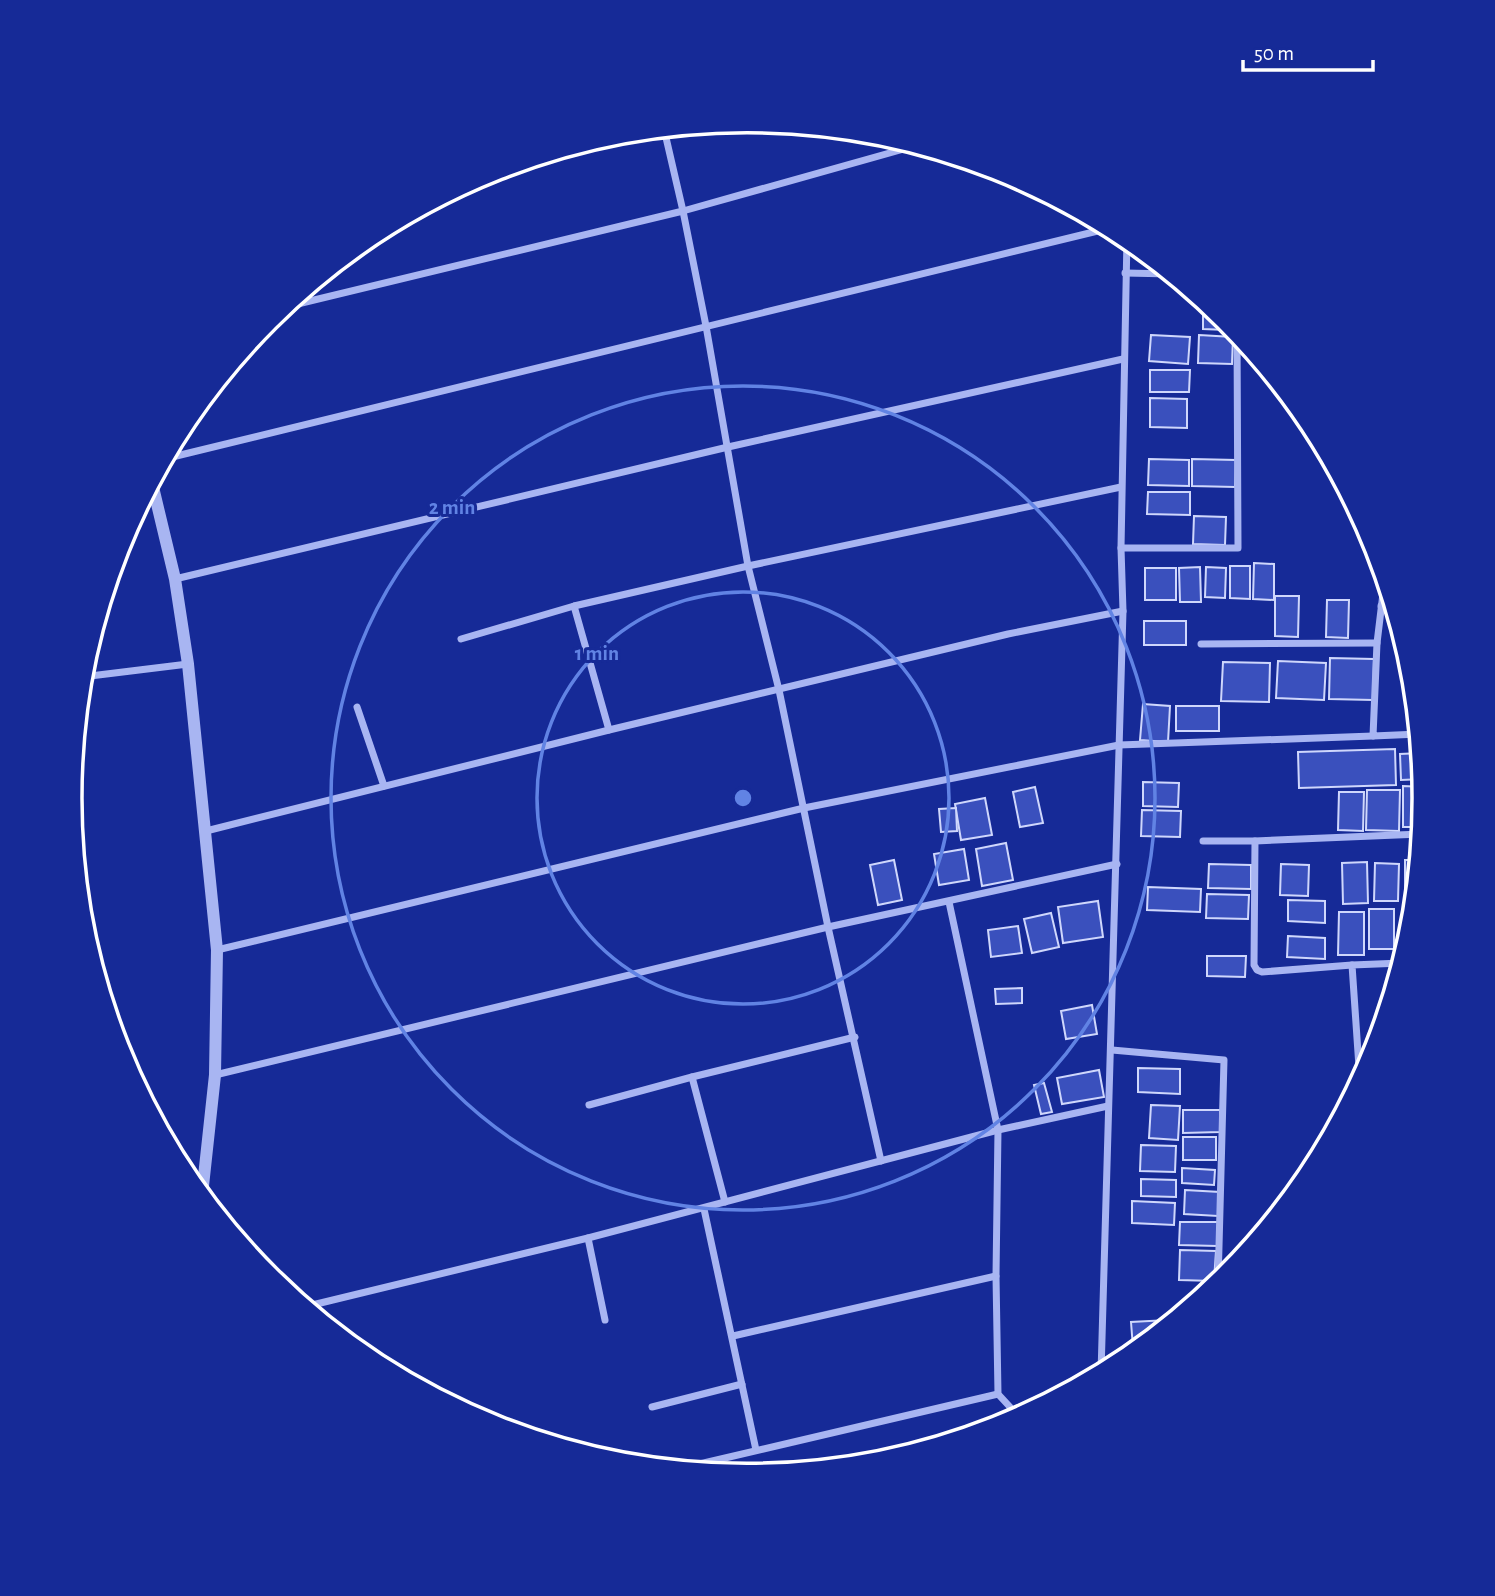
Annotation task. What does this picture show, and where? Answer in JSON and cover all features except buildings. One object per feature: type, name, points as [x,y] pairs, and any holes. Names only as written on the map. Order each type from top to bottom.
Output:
[{"type":"street","points":[[666,138],[706,326],[748,566],[779,690],[828,927],[881,1161]]},
{"type":"street","points":[[304,302],[683,211],[898,150]]},
{"type":"street","points":[[177,456],[1096,232]]},
{"type":"street","points":[[1101,1361],[1123,611],[1121,487],[1126,252]]},
{"type":"street","points":[[1125,273],[1156,274]]},
{"type":"street","points":[[1121,548],[1238,548],[1237,348]]},
{"type":"street","points":[[175,579],[728,447],[1123,359]]},
{"type":"street","points":[[461,639],[574,606],[1121,487]]},
{"type":"street","points":[[154,498],[175,579],[188,664],[217,950],[215,1075],[204,1181]]},
{"type":"street","points":[[1373,736],[1382,600]]},
{"type":"street","points":[[574,606],[609,730]]},
{"type":"street","points":[[206,831],[609,730],[1008,635],[1123,611]]},
{"type":"street","points":[[1201,644],[1377,643]]},
{"type":"street","points":[[94,676],[188,664]]},
{"type":"street","points":[[357,707],[384,786]]},
{"type":"street","points":[[217,950],[804,808],[1119,745],[1409,734]]},
{"type":"street","points":[[1203,841],[1411,834]]},
{"type":"street","points":[[1255,841],[1254,965],[1257,970],[1262,972],[1392,963]]},
{"type":"street","points":[[215,1075],[828,927],[1117,864]]},
{"type":"street","points":[[949,902],[998,1130],[998,1394],[1010,1409]]},
{"type":"street","points":[[1352,965],[1359,1061]]},
{"type":"street","points":[[589,1105],[855,1037]]},
{"type":"street","points":[[1112,1050],[1221,1058],[1225,1063],[1219,1267]]},
{"type":"street","points":[[692,1077],[725,1202]]},
{"type":"street","points":[[316,1304],[704,1209],[998,1130],[1108,1106]]},
{"type":"street","points":[[704,1209],[756,1450]]},
{"type":"street","points":[[588,1238],[604,1320]]},
{"type":"street","points":[[733,1336],[996,1276]]},
{"type":"street","points":[[652,1407],[742,1384]]},
{"type":"street","points":[[707,1462],[998,1394]]}]
